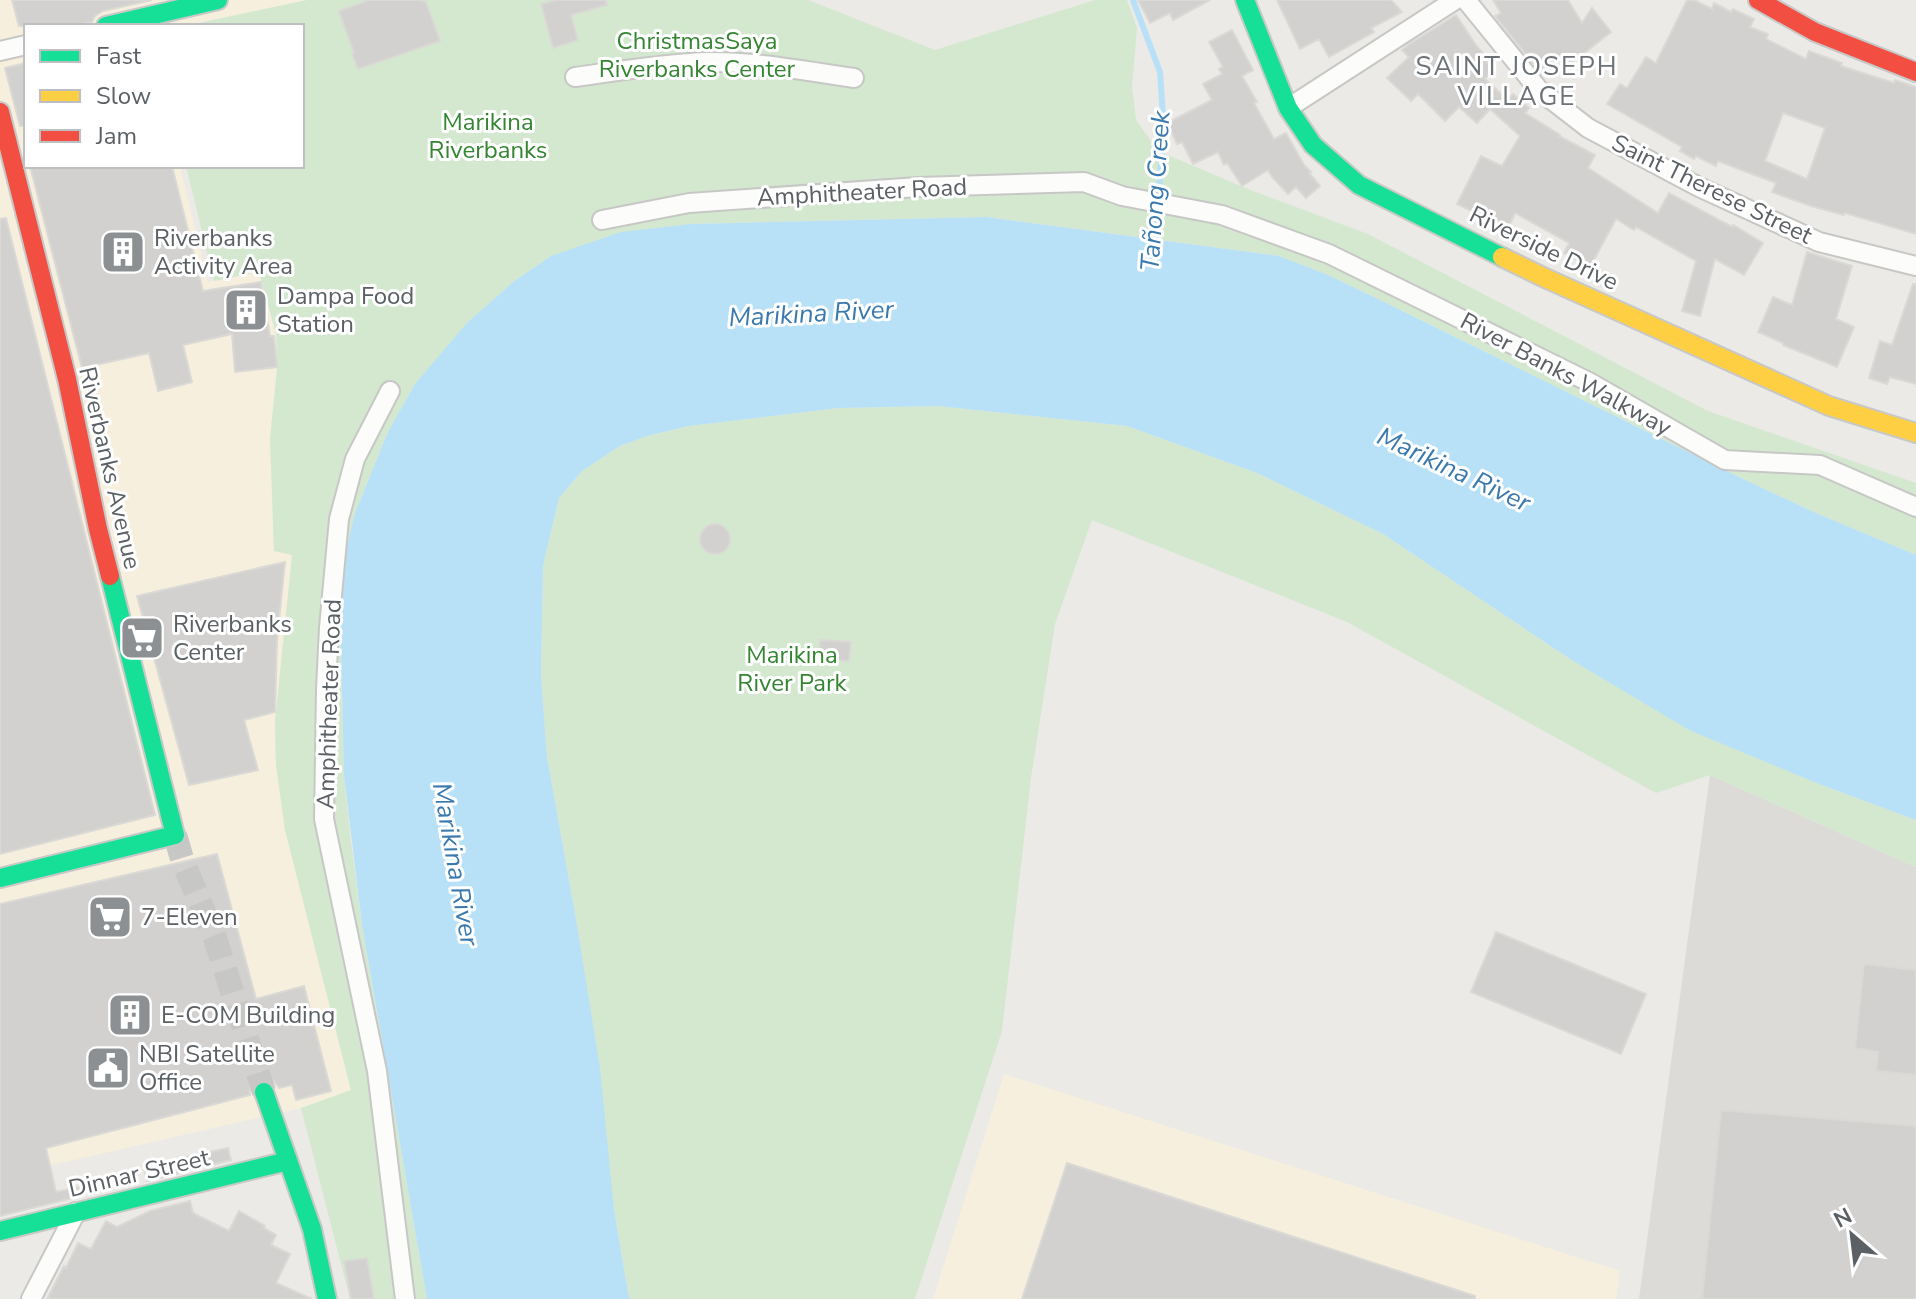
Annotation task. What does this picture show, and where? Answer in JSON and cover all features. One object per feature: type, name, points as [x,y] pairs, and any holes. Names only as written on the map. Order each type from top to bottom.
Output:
[{"type":"street","points":[[115,24],[218,0]]},
{"type":"street","name":"Riverside Drive","points":[[1245,0],[1288,108],[1313,145],[1359,185],[1543,277],[1815,400],[1916,433]]},
{"type":"street","points":[[1288,108],[1455,0]]},
{"type":"street","name":"Saint Therese Street","points":[[1466,0],[1539,90],[1588,128],[1699,187],[1819,242],[1916,266]]},
{"type":"street","points":[[1758,0],[1781,15],[1847,46],[1916,72]]},
{"type":"street","points":[[0,51],[24,45]]},
{"type":"street","points":[[575,77],[708,62],[854,78]]},
{"type":"street","name":"Riverbanks Avenue","points":[[0,112],[67,379],[98,529],[175,835],[0,878]]},
{"type":"street","name":"Amphitheater Road","points":[[602,220],[689,203],[918,187],[1084,182],[1122,196],[1222,215]]},
{"type":"street","name":"River Banks Walkway","points":[[1222,215],[1329,254],[1589,382],[1725,460],[1820,465],[1916,507]]},
{"type":"street","name":"Amphitheater Road","points":[[390,391],[355,459],[339,519],[329,628],[324,819],[377,1071],[405,1299]]},
{"type":"street","points":[[264,1092],[312,1229],[327,1299]]},
{"type":"street","name":"Dinnar Street","points":[[0,1231],[288,1161]]},
{"type":"street","points":[[31,1299],[76,1212]]},
{"type":"shaded area","name":"Riverbanks Center","points":[[0,0],[307,0],[194,24],[24,24],[24,168],[180,168],[208,282],[259,272],[276,334],[277,369],[270,438],[274,551],[292,555],[275,722],[276,765],[285,830],[351,1091],[301,1108],[0,1177]]},
{"type":"shaded area","points":[[1710,775],[1916,867],[1916,1299],[1639,1299]]},
{"type":"shaded area","points":[[1004,1074],[1620,1271],[1616,1299],[933,1299]]},
{"type":"green space","name":"Marikina Riverbanks","points":[[307,0],[808,0],[935,50],[1095,0],[1127,0],[1137,28],[1132,87],[1136,120],[1158,151],[1368,234],[1708,411],[1916,483],[1916,555],[1741,478],[1374,297],[1279,256],[986,217],[691,224],[551,256],[513,282],[467,323],[388,432],[355,513],[345,554],[340,607],[344,775],[350,833],[362,925],[427,1299],[350,1299],[301,1108],[351,1090],[285,830],[276,765],[275,722],[292,555],[274,551],[270,438],[277,369],[276,334],[259,272],[214,281],[186,168],[304,168],[304,24],[194,24]]},
{"type":"green space","name":"Marikina River Park","points":[[938,406],[1127,426],[1257,473],[1383,534],[1570,659],[1819,784],[1916,820],[1916,867],[1710,775],[1656,793],[1347,622],[1092,520],[1055,624],[1031,778],[1002,1031],[915,1299],[629,1299],[614,1209],[576,919],[547,757],[541,676],[543,566],[559,498],[582,471],[620,446],[647,436],[689,426],[838,408]]},
{"type":"water","name":"Marikina River","points":[[986,217],[1279,256],[1374,297],[1741,478],[1916,555],[1916,820],[1689,730],[1570,659],[1383,534],[1257,473],[1127,426],[938,406],[838,408],[689,426],[647,436],[620,446],[582,471],[559,498],[543,566],[541,676],[547,757],[600,1068],[614,1209],[629,1299],[427,1299],[362,925],[344,775],[340,607],[345,554],[355,513],[388,432],[415,384],[467,323],[513,282],[551,256],[621,232],[691,224]]},
{"type":"building","points":[[12,0],[152,0],[103,11],[92,22],[84,24],[19,26]]},
{"type":"building","points":[[369,0],[426,2],[440,41],[358,69],[339,11]]},
{"type":"building","points":[[556,0],[606,0],[607,5],[571,15],[578,40],[553,48],[541,4]]},
{"type":"building","points":[[1138,0],[1210,0],[1173,20],[1170,13],[1150,23]]},
{"type":"building","points":[[1277,0],[1391,0],[1402,12],[1371,28],[1374,32],[1329,57],[1319,39],[1300,49]]},
{"type":"building","points":[[1493,0],[1568,0],[1582,23],[1592,8],[1611,32],[1569,65],[1563,58],[1542,74],[1495,16],[1501,13]]},
{"type":"building","points":[[1687,0],[1694,0],[1712,9],[1714,3],[1731,12],[1733,9],[1754,19],[1750,27],[1768,34],[1766,39],[1806,59],[1809,51],[1842,63],[1841,66],[1916,87],[1916,234],[1811,206],[1772,192],[1776,183],[1718,161],[1716,166],[1696,156],[1694,159],[1680,151],[1682,147],[1607,104],[1620,84],[1627,88],[1646,57],[1656,63]],"holes":[[[1783,113],[1825,128],[1807,179],[1765,161]]]},
{"type":"building","points":[[1456,15],[1489,60],[1486,61],[1494,68],[1485,79],[1508,100],[1513,94],[1529,108],[1525,113],[1595,155],[1588,168],[1658,213],[1669,193],[1763,243],[1744,275],[1715,259],[1700,316],[1682,311],[1696,261],[1636,227],[1634,230],[1616,219],[1590,267],[1564,253],[1569,243],[1515,213],[1508,229],[1457,204],[1481,156],[1502,166],[1520,136],[1490,109],[1477,123],[1459,107],[1445,121],[1418,94],[1411,101],[1387,78],[1409,57],[1402,50]]},
{"type":"building","points":[[1232,30],[1253,70],[1242,76],[1274,139],[1286,133],[1320,186],[1306,198],[1296,187],[1288,194],[1268,170],[1242,186],[1227,163],[1224,165],[1218,152],[1193,164],[1182,142],[1177,144],[1167,123],[1212,100],[1203,84],[1222,74],[1219,69],[1223,67],[1209,42]]},
{"type":"building","points":[[24,63],[24,126],[20,126],[5,68]]},
{"type":"building","name":"Riverbanks Activity Area","points":[[31,168],[172,168],[203,291],[261,282],[270,336],[274,336],[277,367],[235,372],[232,334],[183,345],[192,382],[158,391],[149,353],[82,368]]},
{"type":"building","name":"Riverbanks Center","points":[[6,218],[155,815],[0,854],[0,219]]},
{"type":"building","points":[[1807,252],[1852,266],[1836,319],[1854,327],[1837,367],[1758,332],[1773,297],[1792,305]]},
{"type":"building","points":[[1913,284],[1916,284],[1916,384],[1890,377],[1887,384],[1869,378],[1880,341],[1892,345]]},
{"type":"building","points":[[715,524],[726,528],[730,539],[726,550],[715,554],[704,550],[700,539],[704,528]]},
{"type":"building","points":[[285,562],[277,639],[275,712],[244,720],[258,770],[189,785],[137,596]]},
{"type":"building","points":[[820,640],[851,642],[849,661],[818,659]]},
{"type":"building","name":"E-COM Building","points":[[217,854],[256,999],[304,986],[331,1091],[296,1100],[292,1085],[279,1088],[273,1080],[260,1078],[252,1083],[250,1095],[46,1148],[56,1192],[78,1187],[81,1196],[0,1216],[0,904]]},
{"type":"building","points":[[1496,932],[1646,994],[1621,1054],[1471,992]]},
{"type":"building","points":[[1864,964],[1916,970],[1916,1075],[1876,1071],[1878,1052],[1855,1048]]},
{"type":"building","points":[[1721,1110],[1916,1126],[1916,1299],[1702,1299]]},
{"type":"building","points":[[228,1148],[231,1160],[147,1181],[145,1172],[175,1166],[173,1160]]},
{"type":"building","points":[[1067,1163],[1475,1296],[1475,1299],[1022,1299]]},
{"type":"building","points":[[190,1201],[193,1213],[229,1231],[239,1211],[265,1226],[276,1235],[271,1245],[290,1254],[276,1283],[312,1299],[47,1299],[78,1243],[91,1249],[106,1221],[117,1227],[150,1211]]},
{"type":"building","points":[[367,1258],[374,1299],[351,1299],[344,1261]]},
{"type":"waterway","name":"Tañong Creek","points":[[1133,0],[1160,72],[1164,131],[1154,247]]},
{"type":"tunnel","points":[[175,835],[215,938],[264,1092]]},
{"type":"traffic: fast","points":[[115,24],[218,0]]},
{"type":"traffic: fast","points":[[1245,0],[1288,108],[1313,145],[1359,185],[1502,257]]},
{"type":"traffic: fast","points":[[0,878],[175,835],[110,576]]},
{"type":"traffic: fast","points":[[264,1092],[312,1229],[327,1299]]},
{"type":"traffic: fast","points":[[0,1231],[288,1161]]},
{"type":"traffic: slow","points":[[1502,257],[1829,406],[1916,433]]},
{"type":"traffic: jam","points":[[1758,0],[1815,32],[1916,72]]},
{"type":"traffic: jam","points":[[0,112],[67,379],[110,576]]},
{"type":"place","name":"Riverbanks Activity Area","points":[[123,252]]},
{"type":"place","name":"Dampa Food Station","points":[[246,310]]},
{"type":"place","name":"Riverbanks Center","points":[[142,638]]},
{"type":"place","name":"7-Eleven","points":[[110,917]]},
{"type":"place","name":"E-COM Building","points":[[130,1015]]},
{"type":"place","name":"NBI Satellite Office","points":[[108,1068]]},
{"type":"district","name":"SAINT JOSEPH VILLAGE","points":[[1517,81]]},
{"type":"park label","name":"ChristmasSaya Riverbanks Center","points":[[697,55]]}]
